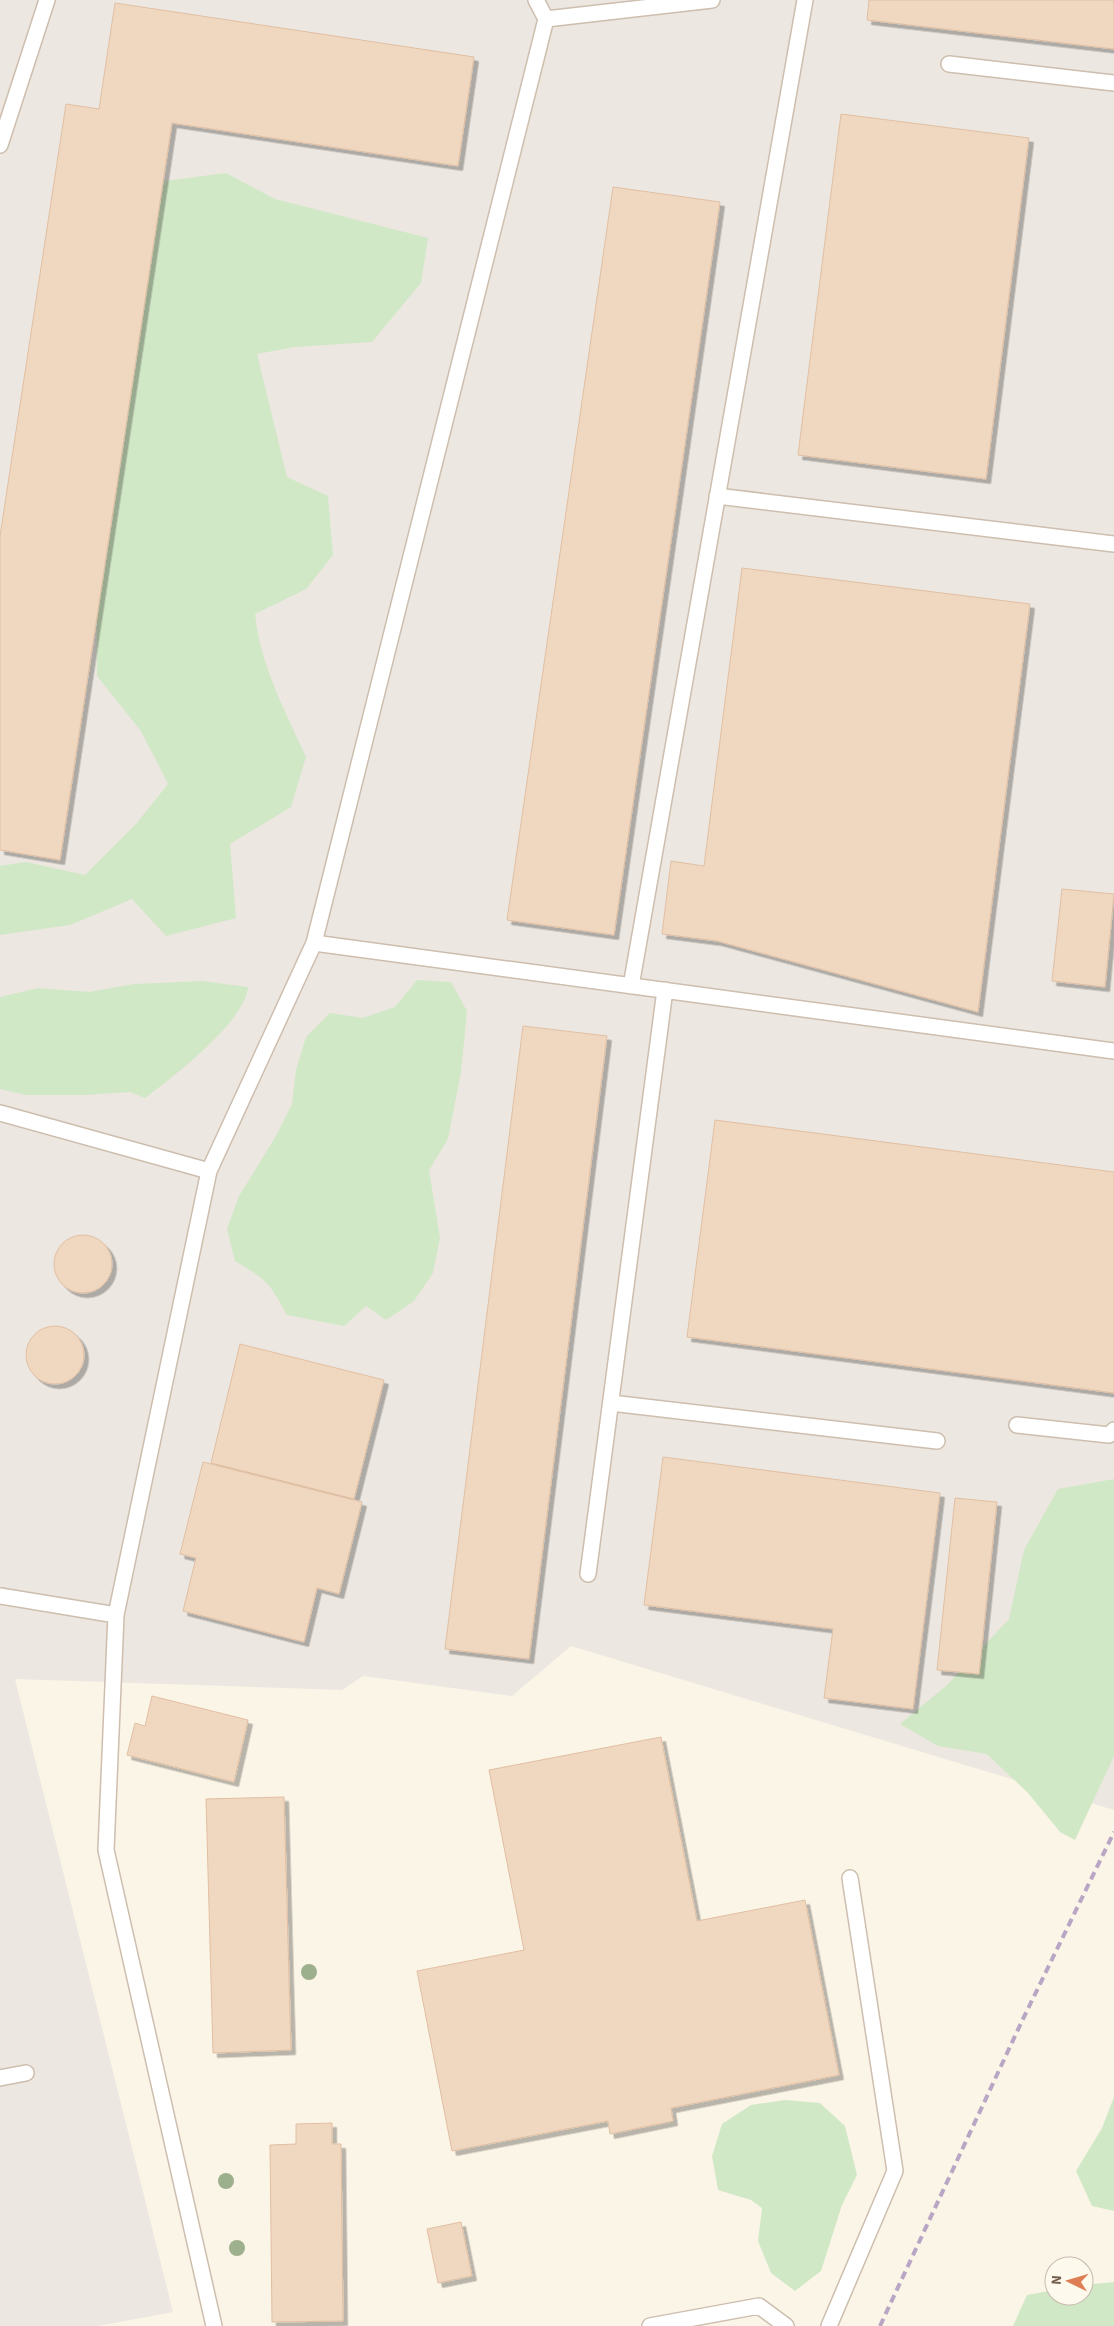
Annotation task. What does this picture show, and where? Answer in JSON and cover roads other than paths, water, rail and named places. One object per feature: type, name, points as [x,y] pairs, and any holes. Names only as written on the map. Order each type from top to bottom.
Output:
[{"type":"lane","points":[[0,145],[47,0]]},
{"type":"lane","points":[[214,2326],[106,1850],[116,1616],[209,1171],[314,943],[546,19],[536,0]]},
{"type":"lane","points":[[546,19],[712,0]]},
{"type":"lane","points":[[631,986],[805,0]]},
{"type":"lane","points":[[949,64],[1114,83]]},
{"type":"lane","points":[[718,496],[1114,544]]},
{"type":"lane","points":[[314,943],[1114,1051]]},
{"type":"lane","points":[[588,1574],[666,990]]},
{"type":"lane","points":[[0,1113],[209,1171]]},
{"type":"lane","points":[[610,1403],[937,1442]]},
{"type":"lane","points":[[1018,1426],[1109,1435],[1114,1430]]},
{"type":"lane","points":[[0,1596],[116,1616]]},
{"type":"lane","points":[[829,2326],[895,2171],[850,1878]]},
{"type":"lane","points":[[0,2078],[26,2073]]},
{"type":"lane","points":[[650,2326],[758,2306],[786,2326]]},
{"type":"railway","points":[[880,2326],[1022,2021],[1114,1832]]}]
